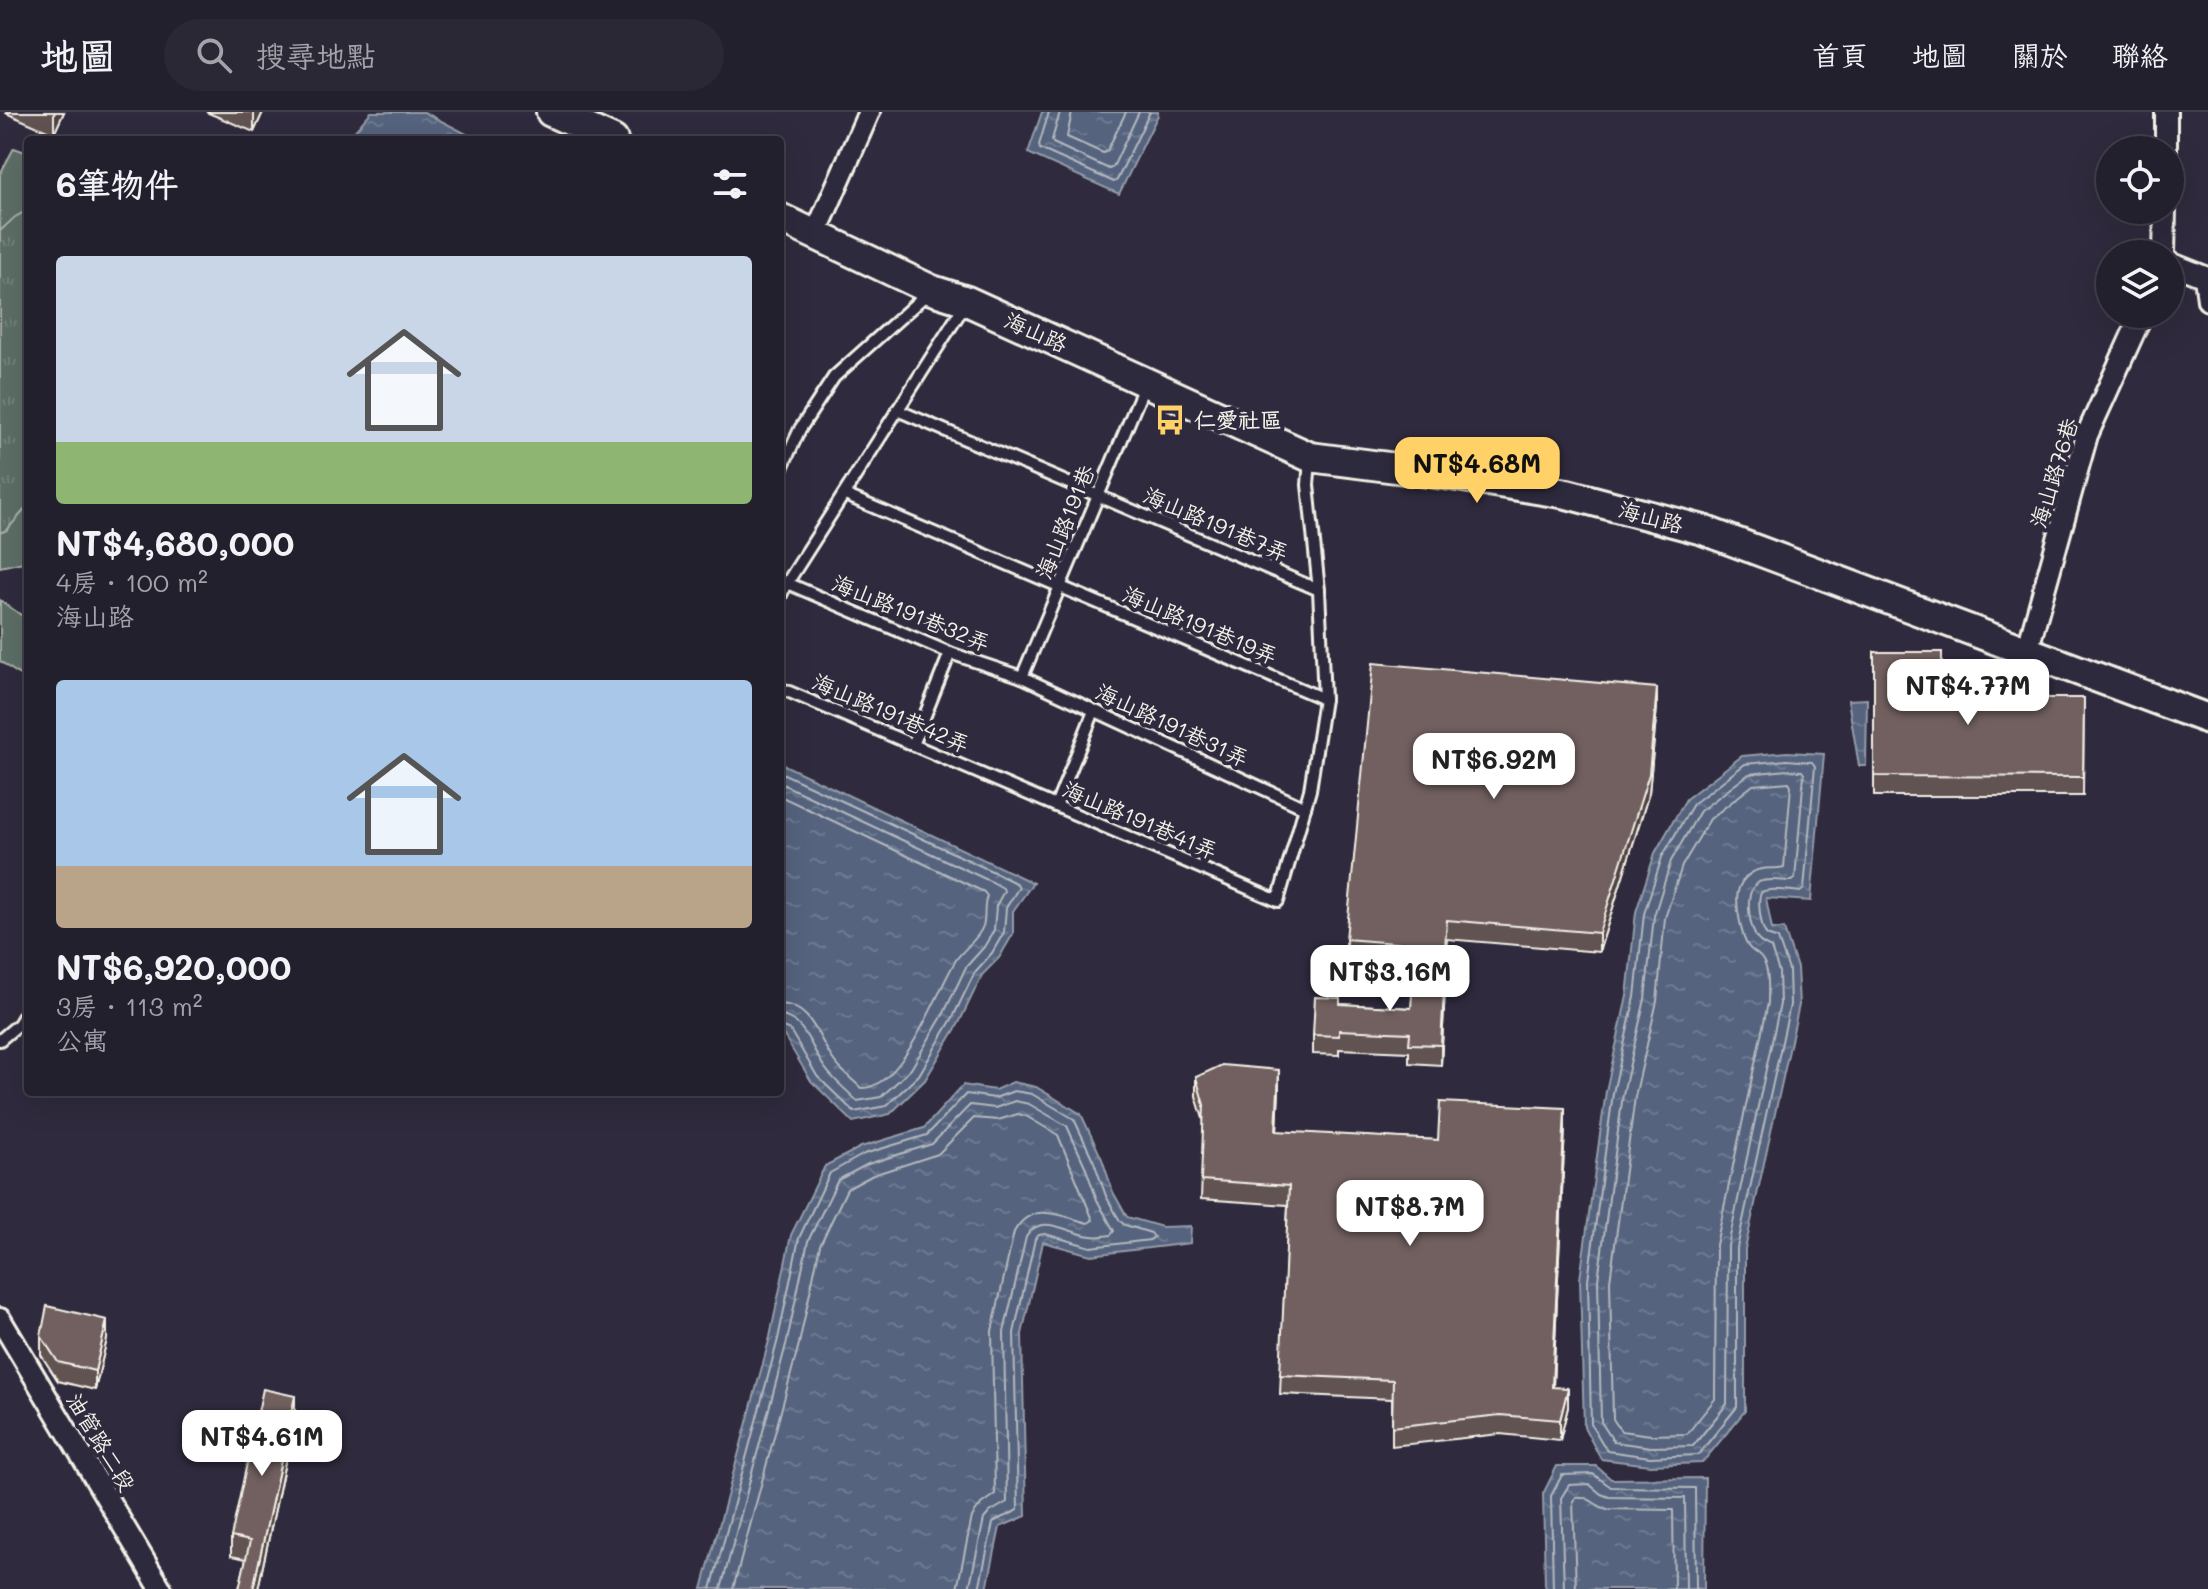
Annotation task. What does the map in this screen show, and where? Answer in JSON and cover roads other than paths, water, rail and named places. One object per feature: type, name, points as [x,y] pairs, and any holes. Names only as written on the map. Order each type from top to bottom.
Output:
[{"type":"main road","points":[[551,112],[604,136]]},
{"type":"main road","name":"海山路","points":[[784,220],[932,290],[967,301],[1310,457],[1567,494],[1703,530],[2208,719]]},
{"type":"street","points":[[815,235],[869,112]]},
{"type":"street","points":[[2166,112],[2166,136]]},
{"type":"street","points":[[2184,269],[2205,277],[2208,300]]},
{"type":"street","name":"海山路76巷","points":[[2027,651],[2087,435],[2136,328]]},
{"type":"street","name":"油管路二段","points":[[0,1319],[161,1589]]},
{"type":"lane","points":[[784,463],[800,429],[834,377],[932,290]]},
{"type":"lane","points":[[784,589],[967,301]]},
{"type":"lane","name":"海山路191巷","points":[[1022,677],[1146,382]]},
{"type":"lane","name":"海山路191巷7弄","points":[[897,410],[1319,590]]},
{"type":"lane","points":[[1305,808],[1324,699],[1319,590],[1308,485],[1310,457]]},
{"type":"lane","name":"海山路191巷19弄","points":[[845,495],[1324,699]]},
{"type":"lane","name":"海山路191巷32弄","points":[[787,583],[950,653],[1022,677]]},
{"type":"lane","points":[[913,745],[950,653]]},
{"type":"lane","name":"海山路191巷31弄","points":[[1022,677],[1305,808]]},
{"type":"lane","name":"海山路191巷42弄","points":[[784,690],[986,776]]},
{"type":"lane","points":[[1056,806],[1094,711]]},
{"type":"lane","name":"海山路191巷41弄","points":[[986,776],[1278,901],[1305,808]]},
{"type":"lane","points":[[0,1040],[24,1016]]},
{"type":"water","points":[[371,112],[424,112],[470,136],[350,136]]},
{"type":"water","points":[[1042,112],[1158,112],[1158,115],[1119,194],[1028,153]]},
{"type":"water","points":[[1867,699],[1866,766],[1859,766],[1848,700]]},
{"type":"water","points":[[1787,752],[1824,754],[1811,901],[1766,898],[1772,929],[1784,929],[1797,968],[1799,1005],[1745,1249],[1745,1411],[1702,1463],[1650,1465],[1601,1459],[1584,1427],[1580,1279],[1606,1091],[1627,996],[1636,912],[1655,853],[1686,799],[1742,756]]},
{"type":"water","points":[[784,765],[1033,883],[1013,911],[1013,934],[999,958],[982,975],[959,1023],[925,1080],[890,1114],[853,1122],[811,1081],[784,1036]]},
{"type":"water","points":[[1013,1082],[1036,1087],[1081,1114],[1113,1192],[1127,1217],[1162,1227],[1191,1226],[1190,1243],[1091,1255],[1043,1242],[1022,1334],[1026,1516],[1000,1527],[987,1589],[702,1589],[770,1337],[791,1235],[825,1166],[861,1147],[924,1128],[963,1085],[995,1090]]},
{"type":"water","points":[[1557,1466],[1596,1466],[1611,1479],[1705,1478],[1704,1589],[1547,1589],[1543,1494]]},
{"type":"place","name":"仁愛社區","points":[[1170,420]]}]
